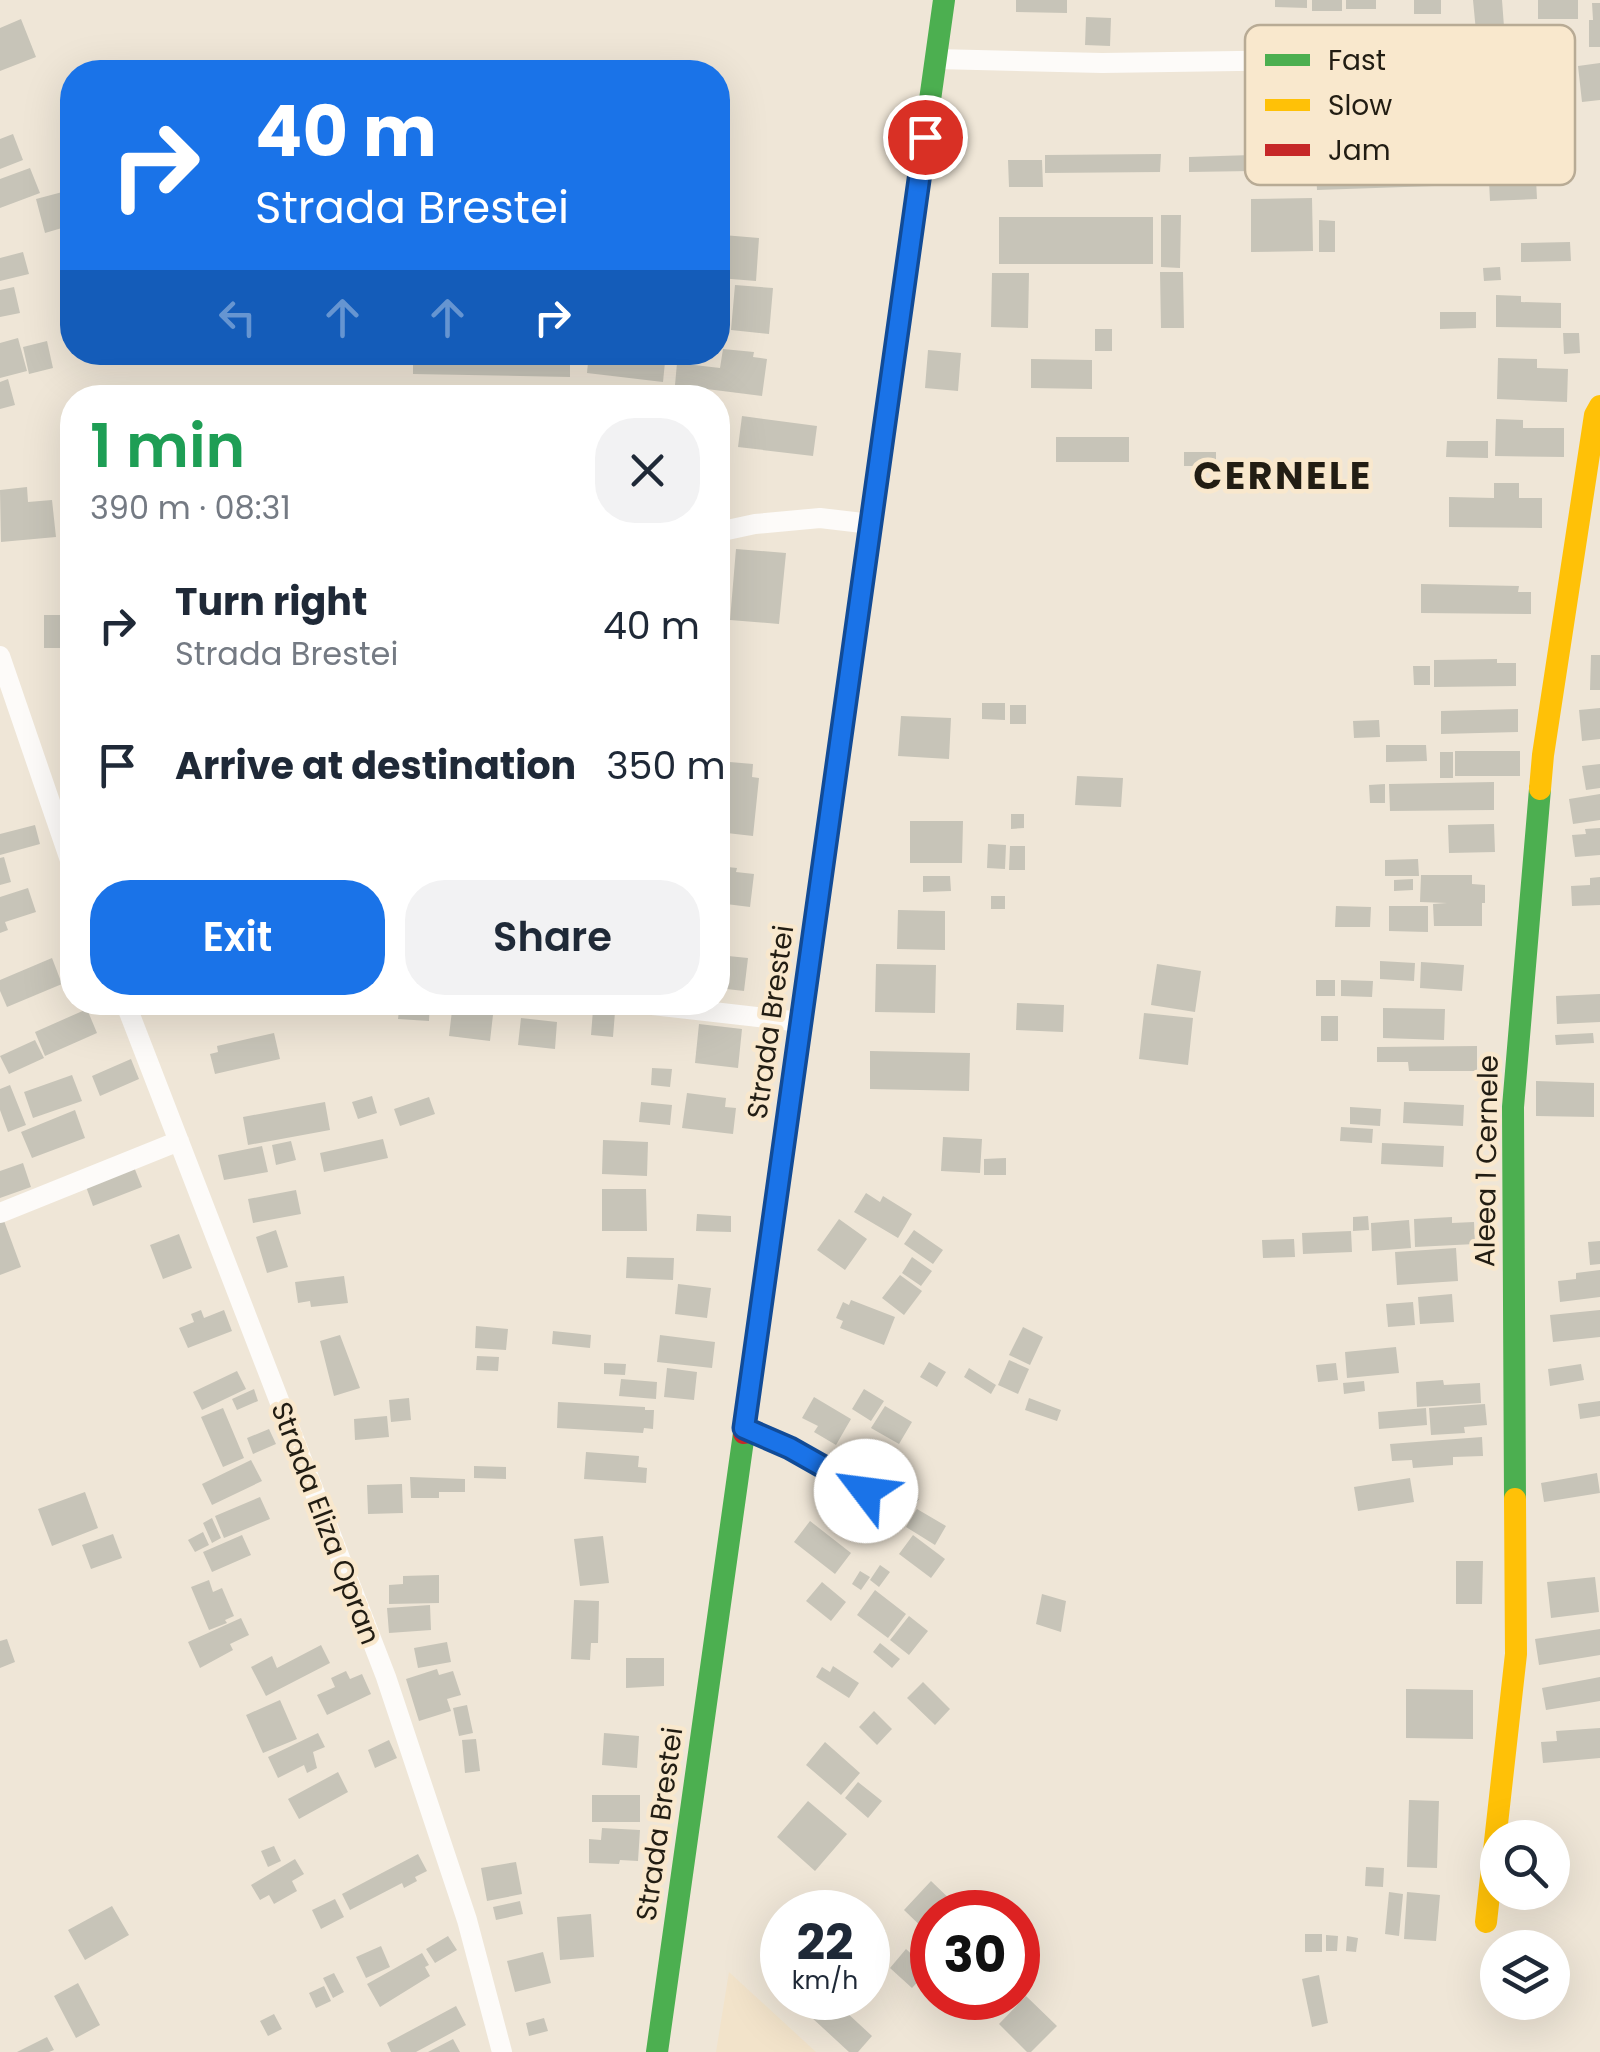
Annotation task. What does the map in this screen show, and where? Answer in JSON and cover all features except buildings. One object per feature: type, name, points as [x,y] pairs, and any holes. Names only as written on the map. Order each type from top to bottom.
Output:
[{"type":"main road","name":"Strada Brestei","points":[[658,2052],[944,0]]},
{"type":"main road","name":"Aleea 1 Cernele","points":[[1486,1922],[1516,1654],[1513,1107],[1543,755],[1595,414],[1600,406]]},
{"type":"street","points":[[936,59],[1245,60]]},
{"type":"street","points":[[730,529],[820,518],[870,524]]},
{"type":"street","points":[[0,656],[60,831]]},
{"type":"street","points":[[730,1014],[801,1022]]},
{"type":"street","name":"Strada Eliza Opran","points":[[130,1015],[386,1677],[467,1920],[502,2052]]},
{"type":"street","points":[[0,1213],[179,1141]]},
{"type":"street","points":[[744,1428],[790,1448],[866,1491]]},
{"type":"shaded area","points":[[729,1972],[760,2001],[760,2020],[781,2020],[816,2052],[716,2052]]},
{"type":"traffic: fast","points":[[804,999],[944,0]]},
{"type":"traffic: fast","points":[[1515,1499],[1513,1107],[1540,789]]},
{"type":"traffic: fast","points":[[657,2052],[744,1433]]},
{"type":"traffic: slow","points":[[1540,789],[1595,415],[1600,406]]},
{"type":"traffic: slow","points":[[1486,1922],[1516,1654],[1515,1499]]},
{"type":"traffic: jam","points":[[744,1433],[804,999]]},
{"type":"district","name":"CERNELE","points":[[1283,476]]},
{"type":"route","points":[[866,1491],[790,1448],[744,1428],[925,137]]}]
